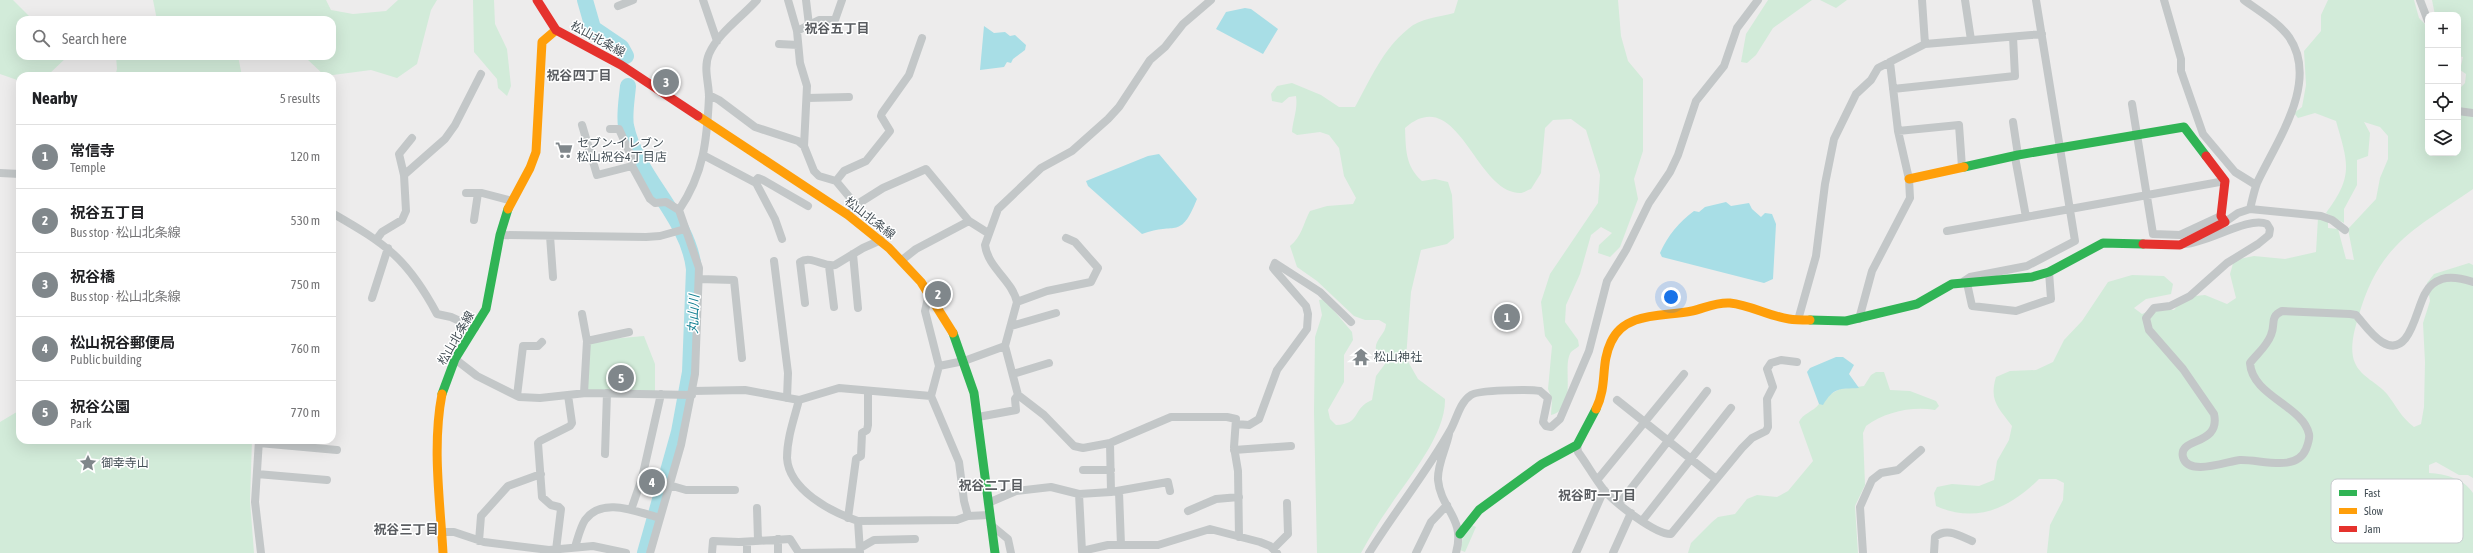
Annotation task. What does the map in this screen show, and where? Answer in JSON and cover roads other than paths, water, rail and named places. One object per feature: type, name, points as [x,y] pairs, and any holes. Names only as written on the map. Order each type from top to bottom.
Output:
[{"type":"main road","name":"松山北条線","points":[[537,0],[556,30],[621,65],[706,123],[848,215],[880,240],[902,260],[931,295],[953,333],[964,361],[978,417],[995,553]]},
{"type":"main road","name":"松山北条線","points":[[443,553],[440,532],[437,458],[438,415],[443,390],[455,359],[486,309],[500,235],[512,201],[536,152],[542,42],[556,30]]},
{"type":"main road","points":[[1460,534],[1465,525],[1479,510],[1542,464],[1576,445],[1603,394],[1607,351],[1621,326],[1662,314],[1692,311],[1720,303],[1730,303],[1781,318],[1798,320],[1831,322],[1858,319],[1917,304],[1948,286],[1964,283],[2032,277],[2049,272],[2081,252],[2103,243],[2180,245],[2223,219],[2225,181],[2184,127],[2060,147],[1909,179]]},
{"type":"street","points":[[618,6],[633,0]]},
{"type":"street","points":[[703,0],[717,41]]},
{"type":"street","points":[[679,210],[699,175],[703,155],[709,95],[707,62],[717,41],[757,0]]},
{"type":"street","points":[[788,0],[797,31],[798,45],[807,86],[804,146],[814,171],[819,176],[836,181],[856,205]]},
{"type":"street","points":[[806,0],[809,25]]},
{"type":"street","points":[[797,31],[819,20],[835,20],[842,0]]},
{"type":"street","points":[[1211,0],[1183,24],[1165,47],[1150,60],[1119,107],[1108,119],[1075,149],[1040,168],[998,209],[988,233],[986,250],[995,269],[1015,296],[1017,302],[1005,346],[1018,395],[1044,415],[1074,446],[1083,448],[1110,443],[1171,416],[1236,419],[1234,450],[1238,471],[1239,537]]},
{"type":"street","points":[[1456,553],[1460,534],[1438,481],[1438,471],[1450,432],[1465,400],[1476,392],[1506,392],[1515,390],[1540,391],[1548,398],[1543,422],[1546,426],[1551,427],[1560,419],[1590,352],[1607,281],[1626,250],[1649,203],[1670,172],[1678,155],[1696,101],[1724,66],[1737,28],[1758,0]]},
{"type":"street","points":[[1922,0],[1925,44]]},
{"type":"street","points":[[1965,0],[1971,40]]},
{"type":"street","points":[[2036,0],[2075,241],[2033,264],[1970,277],[1964,283],[1972,306],[2016,311],[2051,300],[2049,272]]},
{"type":"street","points":[[2164,0],[2181,59],[2181,71],[2202,134],[2235,172],[2256,185]]},
{"type":"street","points":[[2244,0],[2276,24],[2289,36],[2297,51],[2299,64],[2298,89],[2290,116],[2256,185],[2250,209]]},
{"type":"street","points":[[2420,0],[2425,13]]},
{"type":"street","points":[[1798,320],[1816,256],[1825,184],[1834,139],[1856,94],[1871,80],[1878,68],[1925,44],[2042,34]]},
{"type":"street","points":[[1892,89],[2015,76],[2013,37]]},
{"type":"street","points":[[836,181],[844,171],[866,161],[890,131],[881,116],[882,112],[909,75],[922,38]]},
{"type":"street","points":[[779,44],[798,45]]},
{"type":"street","points":[[1858,319],[1872,271],[1909,203],[1909,179],[1898,131],[1890,62]]},
{"type":"street","points":[[404,175],[445,139],[455,125],[482,74]]},
{"type":"street","points":[[709,95],[720,100],[755,127],[798,141],[804,146]]},
{"type":"street","points":[[807,98],[849,97]]},
{"type":"street","points":[[2132,104],[2153,234],[2180,235],[2250,209],[2321,216],[2332,220],[2345,230]]},
{"type":"street","points":[[2461,111],[2473,113]]},
{"type":"street","points":[[2013,122],[2016,156],[2026,217]]},
{"type":"street","points":[[582,125],[597,175],[632,166]]},
{"type":"street","points":[[1898,131],[1959,125],[1962,167]]},
{"type":"street","points":[[610,129],[619,129],[633,160],[632,166],[650,199],[655,203],[666,202],[679,210],[685,229],[697,256],[699,279],[692,394],[669,485],[656,517],[650,553]]},
{"type":"street","points":[[376,240],[378,235],[396,225],[406,215],[404,175],[399,154],[412,138]]},
{"type":"street","points":[[703,155],[754,182],[772,212],[782,238]]},
{"type":"street","points":[[848,215],[856,205],[883,188],[926,169],[969,221],[988,233]]},
{"type":"street","points":[[0,174],[16,174]]},
{"type":"street","points":[[754,182],[758,178],[764,180],[808,206]]},
{"type":"street","points":[[1947,231],[2225,181]]},
{"type":"street","points":[[466,193],[478,193],[512,201]]},
{"type":"street","points":[[474,220],[478,193]]},
{"type":"street","points":[[336,215],[388,248],[413,274],[437,314],[451,317],[475,328]]},
{"type":"street","points":[[902,260],[916,249],[969,221]]},
{"type":"street","points":[[2180,245],[2203,241],[2255,222],[2267,224],[2270,229],[2269,235],[2258,244],[2227,263],[2190,296],[2170,306],[2154,308],[2146,318],[2149,330],[2183,369],[2214,414],[2216,422],[2214,430],[2208,436],[2191,443],[2184,450],[2183,457],[2187,463],[2194,466],[2216,467],[2240,460],[2291,463],[2299,460],[2305,453],[2309,434],[2304,424],[2265,389],[2251,371],[2250,364],[2272,333],[2273,318],[2276,314],[2282,311],[2356,315],[2381,342],[2390,345],[2401,343],[2409,336],[2425,292],[2432,284],[2443,278],[2461,279],[2473,282]]},
{"type":"street","points":[[500,235],[660,236],[685,229]]},
{"type":"street","points":[[550,236],[553,277]]},
{"type":"street","points":[[1017,302],[1047,291],[1091,282],[1098,268],[1074,242],[1066,238]]},
{"type":"street","points":[[805,303],[800,262],[809,260],[829,266],[880,240]]},
{"type":"street","points":[[372,298],[388,248]]},
{"type":"street","points":[[853,254],[858,308]]},
{"type":"street","points":[[774,261],[788,373],[787,398]]},
{"type":"street","points":[[1236,424],[1249,425],[1259,419],[1277,370],[1308,329],[1308,314],[1306,306],[1273,268],[1275,263],[1320,292],[1351,322]]},
{"type":"street","points":[[829,266],[834,307]]},
{"type":"street","points":[[699,279],[734,280],[742,358]]},
{"type":"street","points":[[931,295],[926,302],[925,311],[939,366],[932,396],[959,462],[964,502],[968,516]]},
{"type":"street","points":[[1011,326],[1056,313]]},
{"type":"street","points":[[582,314],[587,341],[584,393]]},
{"type":"street","points":[[587,341],[629,332]]},
{"type":"street","points":[[517,396],[523,346],[538,346],[542,342]]},
{"type":"street","points":[[939,366],[964,361],[1005,346]]},
{"type":"street","points":[[455,359],[477,376],[517,396],[540,398],[584,393],[661,395],[745,390],[799,400],[839,388],[868,392],[932,396]]},
{"type":"street","points":[[1576,445],[1578,452],[1598,479],[1604,490],[1619,504],[1642,521],[1664,534],[1671,534],[1752,438],[1766,431],[1768,427],[1768,399],[1773,387],[1767,369],[1771,363],[1781,360],[1797,362]]},
{"type":"street","points":[[1012,374],[1049,364]]},
{"type":"street","points":[[1598,479],[1684,374]]},
{"type":"street","points":[[1619,504],[1707,391]]},
{"type":"street","points":[[848,518],[856,459],[862,456],[862,433],[868,430],[868,392]]},
{"type":"street","points":[[606,393],[606,454]]},
{"type":"street","points":[[551,551],[561,509],[542,497],[538,443],[540,440],[570,426],[572,423],[568,395]]},
{"type":"street","points":[[631,510],[642,478],[661,395]]},
{"type":"street","points":[[978,417],[1016,410],[1015,399],[1018,395]]},
{"type":"street","points":[[799,400],[789,433],[789,467],[800,485],[812,496],[848,518],[858,521],[957,520],[968,516],[990,520],[1008,539],[1011,553]]},
{"type":"street","points":[[1618,400],[1716,479]]},
{"type":"street","points":[[1642,521],[1731,408]]},
{"type":"street","points":[[1369,553],[1450,432]]},
{"type":"street","points":[[1110,443],[1111,470],[1121,545]]},
{"type":"street","points":[[259,444],[255,502],[261,553]]},
{"type":"street","points":[[278,444],[337,450]]},
{"type":"street","points":[[1234,450],[1291,446]]},
{"type":"street","points":[[1863,553],[1860,507],[1872,480],[1881,473],[1898,470],[1920,450]]},
{"type":"street","points":[[1082,470],[1111,470]]},
{"type":"street","points":[[256,474],[327,480]]},
{"type":"street","points":[[479,541],[481,516],[508,486],[541,474]]},
{"type":"street","points":[[988,503],[1016,491],[1051,488],[1079,494],[1115,492],[1168,482],[1170,491]]},
{"type":"street","points":[[669,485],[686,490],[736,490]]},
{"type":"street","points":[[1576,553],[1604,490]]},
{"type":"street","points":[[1079,494],[1082,551],[1108,545],[1121,545],[1141,549],[1168,542],[1204,529],[1216,530],[1255,540],[1275,551],[1288,534],[1287,503]]},
{"type":"street","points":[[1188,511],[1216,499],[1239,497]]},
{"type":"street","points":[[1416,553],[1431,522],[1447,505]]},
{"type":"street","points":[[575,547],[583,522],[589,514],[609,507],[631,510],[656,517]]},
{"type":"street","points":[[756,508],[758,540]]},
{"type":"street","points":[[1613,553],[1631,513]]},
{"type":"street","points":[[858,521],[860,551]]},
{"type":"street","points":[[440,532],[454,532],[479,541],[551,551],[593,546],[626,553]]},
{"type":"street","points":[[1934,553],[1935,537],[1940,533],[1952,532],[1972,541]]},
{"type":"street","points":[[778,539],[778,553]]},
{"type":"street","points":[[712,553],[713,541],[747,542],[758,540],[790,539],[799,553],[860,551],[874,540],[915,539]]},
{"type":"street","points":[[747,542],[748,553]]},
{"type":"water","points":[[1245,8],[1251,9],[1278,29],[1263,54],[1216,29],[1226,12]]},
{"type":"water","points":[[984,26],[994,33],[1005,32],[1010,36],[1015,35],[1026,45],[1025,50],[1013,59],[1011,63],[1007,62],[1004,67],[980,70]]},
{"type":"water","points":[[1159,154],[1197,199],[1191,212],[1181,225],[1142,234],[1088,186],[1086,181],[1148,156]]},
{"type":"water","points":[[1726,202],[1731,206],[1749,203],[1752,209],[1761,217],[1765,213],[1772,214],[1776,224],[1773,279],[1764,283],[1662,257],[1660,253],[1674,229],[1689,215],[1694,211],[1699,212],[1705,207]]},
{"type":"water","points":[[1836,357],[1843,357],[1854,365],[1849,374],[1859,388],[1838,390],[1830,395],[1823,405],[1819,404],[1807,372],[1810,368]]},
{"type":"waterway","name":"丸山川","points":[[585,0],[593,28],[621,47],[626,56]]},
{"type":"waterway","name":"丸山川","points":[[628,86],[625,121],[632,145],[640,163],[673,214],[690,250],[694,269],[690,372],[679,432],[645,553]]},
{"type":"place","name":"祝谷橋","points":[[666,82]]},
{"type":"place","name":"セブン-イレブン 松山祝谷4丁目店","points":[[564,150]]},
{"type":"place","name":"祝谷五丁目","points":[[938,294]]},
{"type":"place","name":"常信寺","points":[[1507,317]]},
{"type":"place","name":"松山神社","points":[[1361,357]]},
{"type":"place","name":"祝谷公園","points":[[621,378]]},
{"type":"place","name":"御幸寺山","points":[[88,463]]},
{"type":"place","name":"松山祝谷郵便局","points":[[652,482]]},
{"type":"district","name":"祝谷五丁目","points":[[837,28]]},
{"type":"district","name":"祝谷四丁目","points":[[579,75]]},
{"type":"district","name":"祝谷二丁目","points":[[991,485]]},
{"type":"district","name":"祝谷町一丁目","points":[[1597,495]]},
{"type":"district","name":"祝谷三丁目","points":[[406,529]]}]
